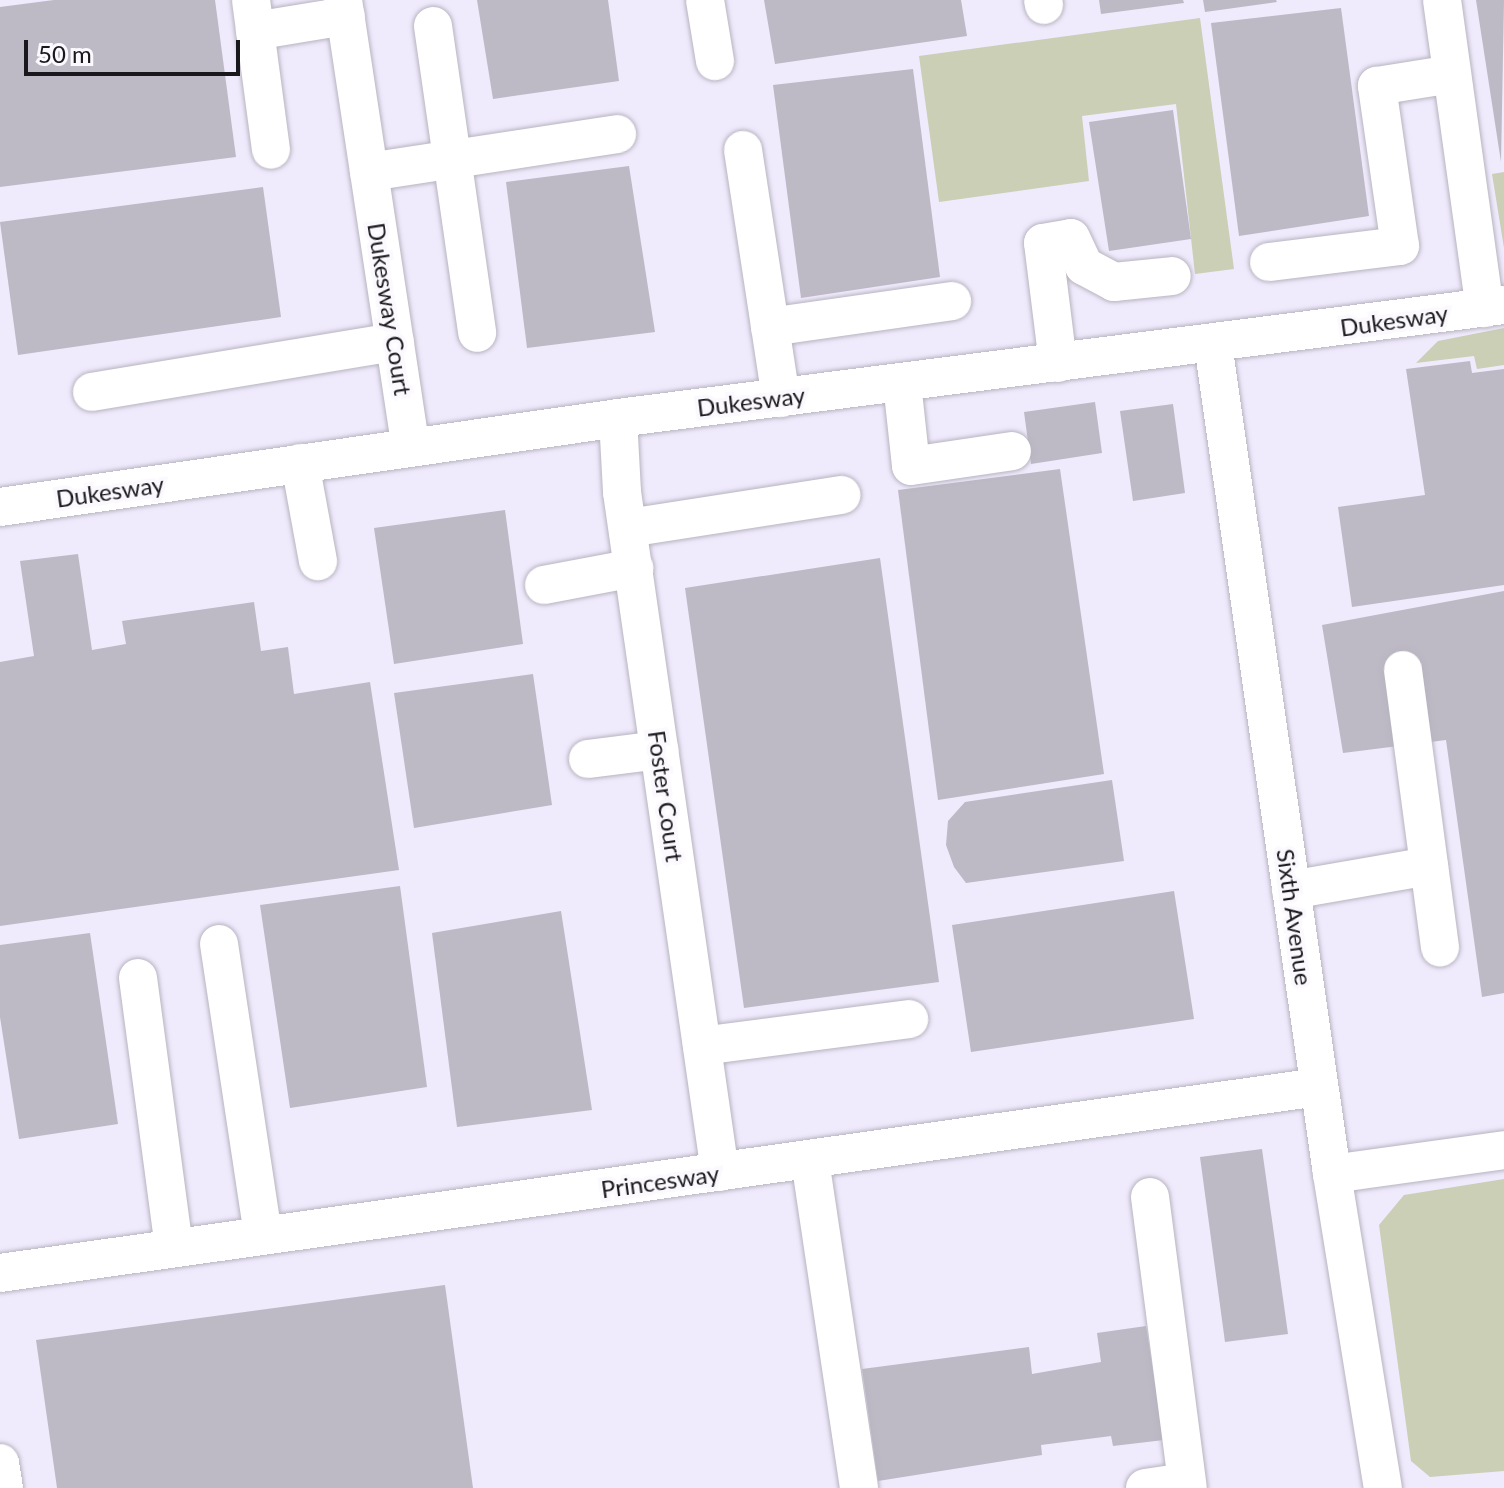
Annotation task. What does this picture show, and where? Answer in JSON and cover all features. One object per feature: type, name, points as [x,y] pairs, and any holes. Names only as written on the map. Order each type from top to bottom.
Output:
[{"type":"street","points":[[705,0],[715,61]]},
{"type":"street","points":[[1442,0],[1452,74],[1495,306]]},
{"type":"street","points":[[271,150],[253,15],[344,8]]},
{"type":"street","name":"Dukesway Court","points":[[344,8],[411,447]]},
{"type":"street","points":[[433,26],[477,333]]},
{"type":"street","points":[[1269,262],[1400,246],[1377,86],[1452,74]]},
{"type":"street","points":[[369,172],[617,134]]},
{"type":"street","points":[[743,150],[781,398]]},
{"type":"street","points":[[1058,363],[1043,243],[1071,238],[1084,266],[1114,282],[1172,276]]},
{"type":"street","points":[[770,327],[952,301]]},
{"type":"street","name":"Dukesway","points":[[0,507],[618,418],[1495,306]]},
{"type":"street","points":[[92,392],[395,342]]},
{"type":"street","name":"Sixth Avenue","points":[[1213,344],[1319,1087],[1383,1488]]},
{"type":"street","points":[[902,383],[911,466],[1012,451]]},
{"type":"street","name":"Foster Court","points":[[618,418],[628,528],[720,1172]]},
{"type":"street","points":[[300,463],[318,561]]},
{"type":"street","points":[[628,528],[841,495]]},
{"type":"street","points":[[544,585],[634,568]]},
{"type":"street","points":[[1403,670],[1440,948]]},
{"type":"street","points":[[588,759],[659,750]]},
{"type":"street","points":[[1291,890],[1429,866]]},
{"type":"street","points":[[219,944],[263,1235]]},
{"type":"street","points":[[138,978],[174,1248]]},
{"type":"street","points":[[702,1046],[909,1019]]},
{"type":"street","name":"Princesway","points":[[0,1273],[1319,1087]]},
{"type":"street","points":[[1332,1174],[1504,1150]]},
{"type":"street","points":[[810,1160],[859,1488]]},
{"type":"street","points":[[1145,1488],[1187,1485],[1150,1197]]},
{"type":"street","points":[[0,1463],[4,1488]]},
{"type":"shaded area","points":[[0,0],[1504,0],[1504,1488],[0,1488]]},
{"type":"green space","points":[[1200,18],[1234,269],[1195,274],[1176,104],[1082,116],[1089,181],[939,202],[919,56]]},
{"type":"green space","points":[[1504,172],[1504,248],[1492,174]]},
{"type":"green space","points":[[1504,328],[1504,365],[1477,369],[1474,356],[1416,363],[1438,341]]},
{"type":"green space","points":[[1504,1179],[1504,1471],[1430,1477],[1411,1461],[1379,1225],[1404,1195]]},
{"type":"building","points":[[54,0],[215,0],[236,157],[0,187],[0,7]]},
{"type":"building","points":[[477,0],[608,0],[619,81],[493,99]]},
{"type":"building","points":[[764,0],[961,0],[967,36],[775,64]]},
{"type":"building","points":[[1099,0],[1183,0],[1184,3],[1101,14]]},
{"type":"building","points":[[1203,0],[1276,0],[1277,2],[1205,12]]},
{"type":"building","points":[[1476,0],[1504,0],[1501,162]]},
{"type":"building","points":[[1341,8],[1369,216],[1239,236],[1211,23]]},
{"type":"building","points":[[913,69],[940,277],[801,298],[773,85]]},
{"type":"building","points":[[1173,110],[1191,239],[1109,251],[1089,122]]},
{"type":"building","points":[[629,166],[655,332],[527,348],[506,182]]},
{"type":"building","points":[[263,187],[281,317],[18,355],[0,222]]},
{"type":"building","points":[[1470,361],[1472,373],[1504,369],[1504,585],[1352,607],[1338,507],[1425,495],[1406,369]]},
{"type":"building","points":[[1095,402],[1102,453],[1031,464],[1024,412]]},
{"type":"building","points":[[1173,404],[1185,493],[1133,501],[1120,411]]},
{"type":"building","points":[[1060,469],[1104,774],[938,800],[898,490]]},
{"type":"building","points":[[505,510],[523,644],[394,664],[374,528]]},
{"type":"building","points":[[78,554],[92,650],[126,644],[122,621],[254,602],[261,651],[288,647],[294,694],[370,682],[399,870],[0,926],[0,662],[34,656],[20,561]]},
{"type":"building","points":[[880,558],[939,982],[744,1008],[685,588]]},
{"type":"building","points":[[1504,591],[1504,993],[1482,997],[1446,740],[1343,753],[1322,625]]},
{"type":"building","points":[[533,674],[552,805],[414,828],[394,693]]},
{"type":"building","points":[[1112,780],[1124,861],[966,883],[954,867],[946,845],[948,821],[965,802]]},
{"type":"building","points":[[400,886],[427,1087],[290,1108],[260,905]]},
{"type":"building","points":[[1174,891],[1194,1019],[971,1052],[952,925]]},
{"type":"building","points":[[561,911],[592,1110],[457,1127],[432,933]]},
{"type":"building","points":[[90,933],[118,1124],[19,1139],[0,1017],[0,945]]},
{"type":"building","points":[[1262,1149],[1288,1334],[1225,1342],[1200,1157]]},
{"type":"building","points":[[445,1285],[473,1488],[57,1488],[36,1340]]},
{"type":"building","points":[[1146,1326],[1164,1440],[1113,1446],[1111,1436],[1041,1445],[1042,1455],[878,1481],[862,1369],[1029,1347],[1032,1374],[1101,1362],[1097,1333]]}]
